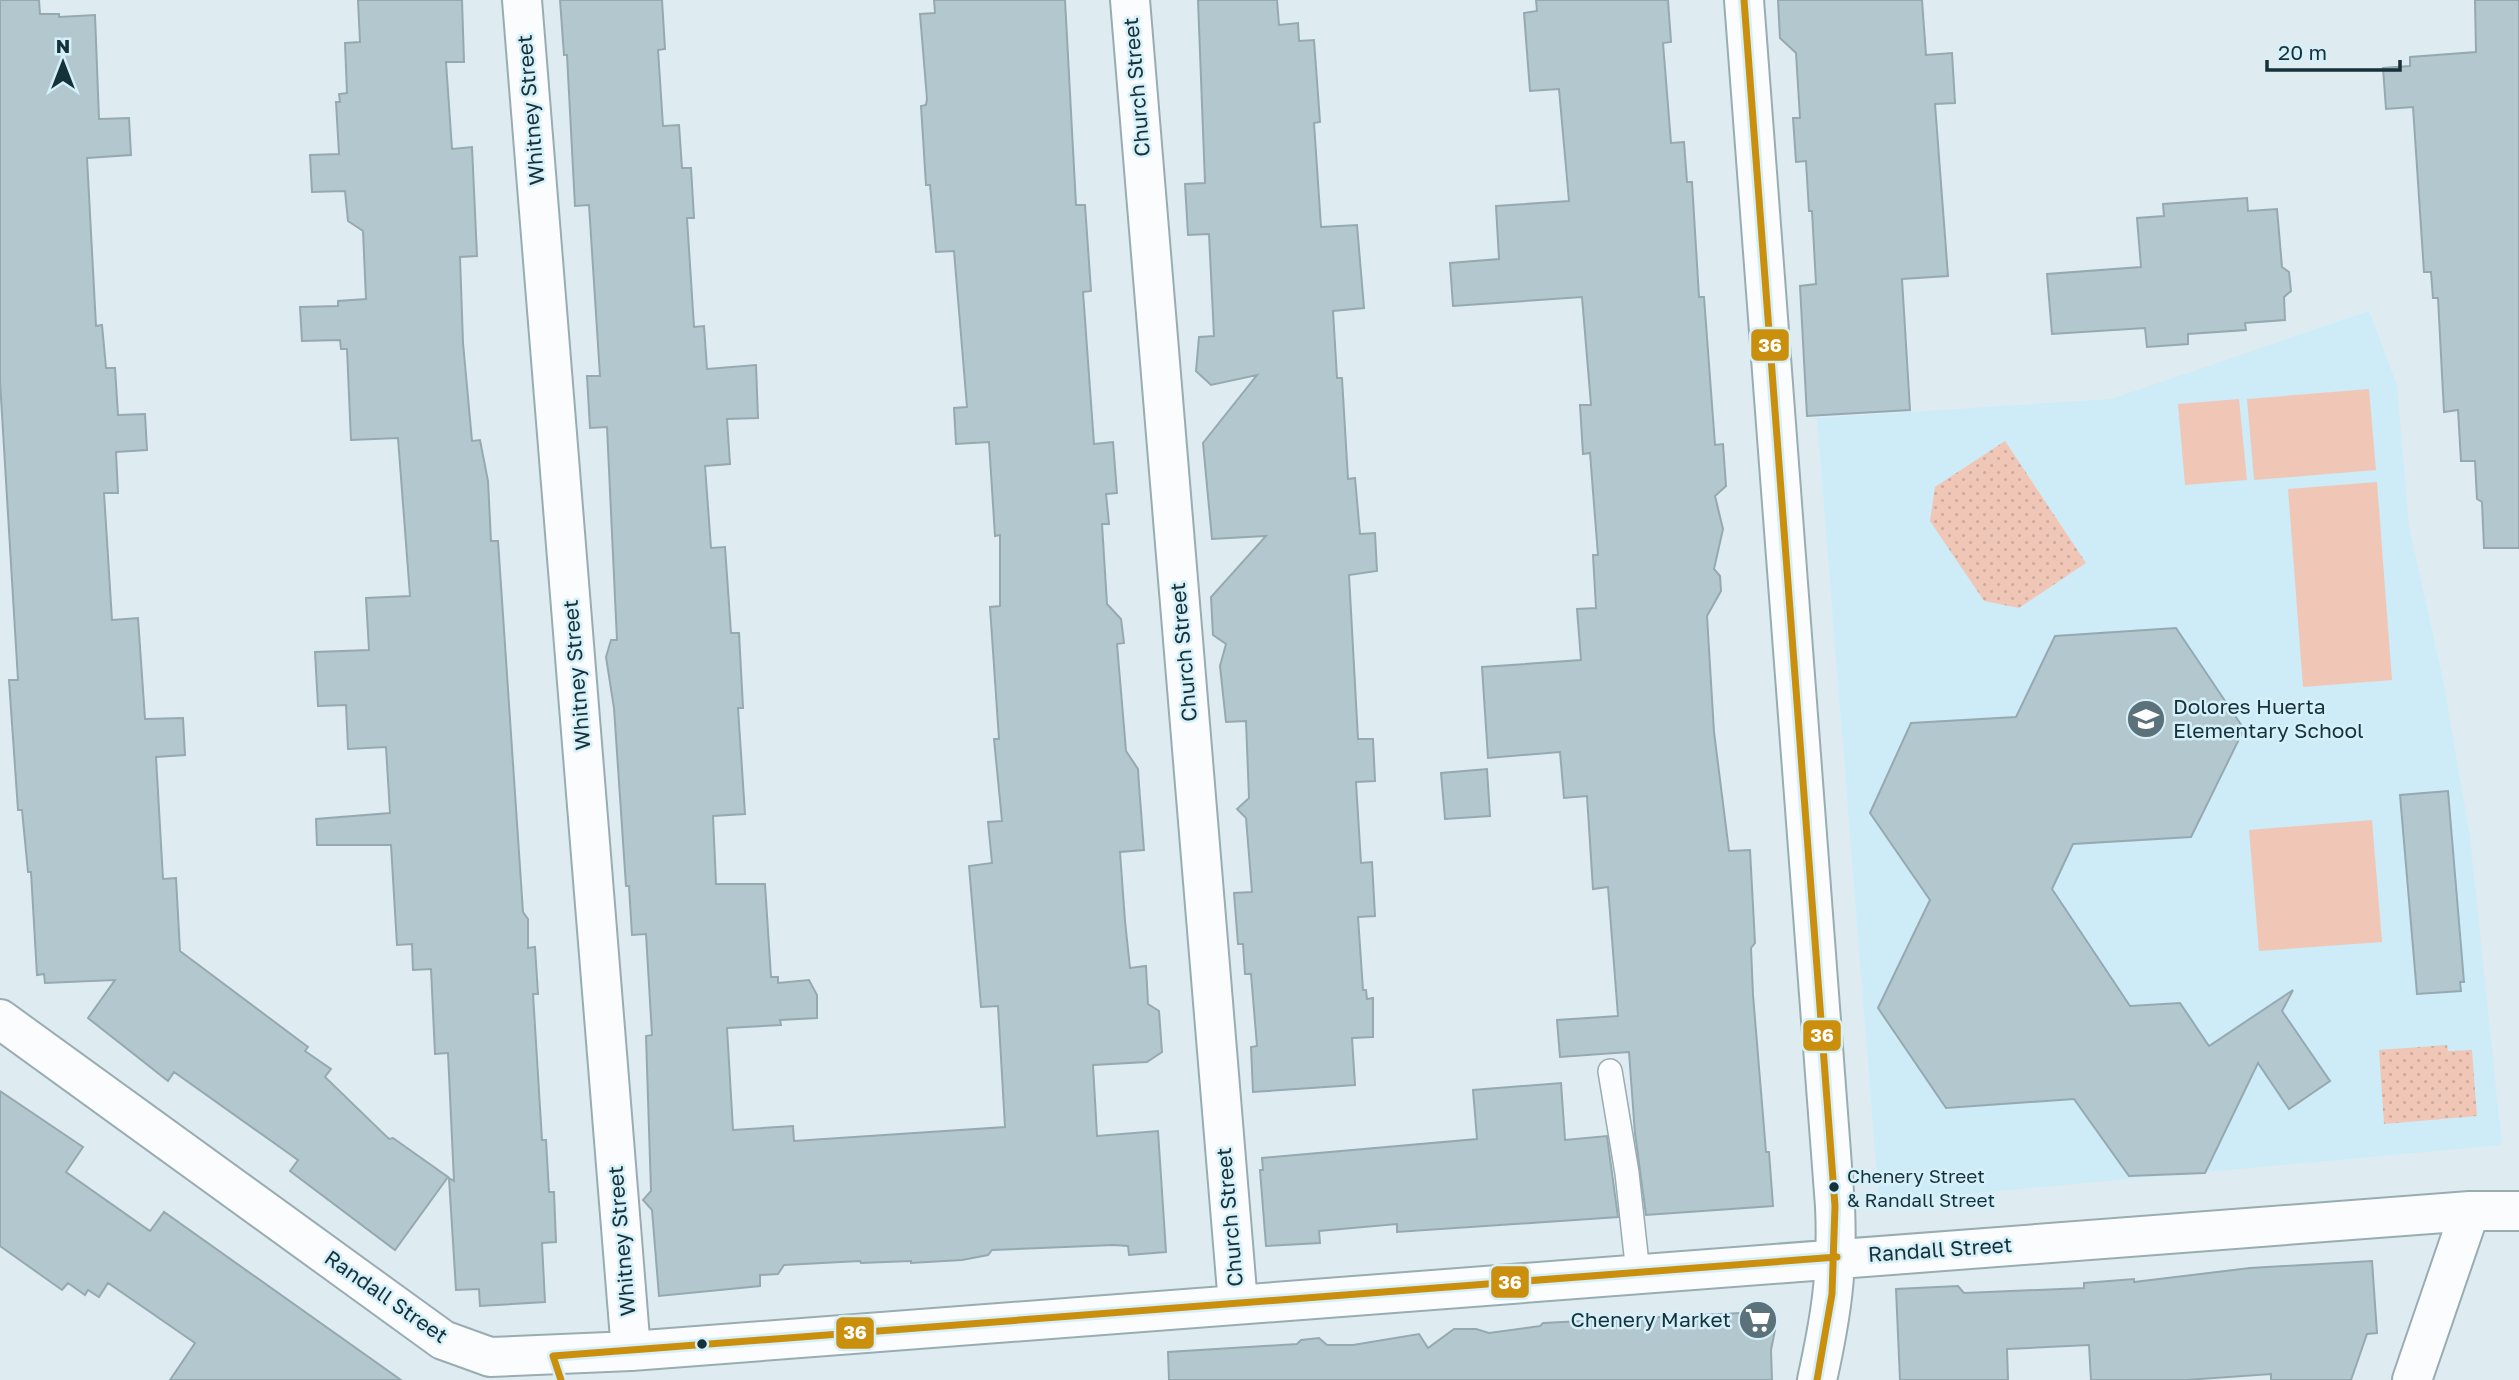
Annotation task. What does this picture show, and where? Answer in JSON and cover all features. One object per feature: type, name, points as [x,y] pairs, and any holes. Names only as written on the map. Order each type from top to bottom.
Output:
[{"type":"street","name":"Whitney Street","points":[[522,0],[631,1351]]},
{"type":"street","name":"Church Street","points":[[1130,0],[1237,1304]]},
{"type":"street","points":[[1744,0],[1781,457],[1837,1257],[1833,1305],[1817,1380]]},
{"type":"street","name":"Randall Street","points":[[0,1019],[443,1340],[490,1357],[557,1368],[631,1351],[1837,1257],[2470,1211],[2519,1210]]},
{"type":"street","points":[[2412,1380],[2470,1211]]},
{"type":"lane","points":[[1610,1071],[1627,1172],[1638,1273]]},
{"type":"shaded area","name":"Dolores Huerta Elementary School","points":[[2369,311],[2397,385],[2409,526],[2443,680],[2470,836],[2502,1145],[1879,1202],[1817,418],[2111,399]]},
{"type":"shaded area","points":[[2369,389],[2376,470],[2254,480],[2247,399]]},
{"type":"shaded area","points":[[2239,399],[2247,480],[2185,485],[2178,404]]},
{"type":"shaded area","points":[[2005,441],[2086,563],[2019,608],[1984,601],[1930,521],[1935,487]]},
{"type":"shaded area","points":[[2377,482],[2392,680],[2303,687],[2288,489]]},
{"type":"shaded area","points":[[2372,820],[2382,942],[2259,951],[2249,830]]},
{"type":"shaded area","points":[[2447,1045],[2448,1051],[2472,1050],[2477,1116],[2384,1124],[2379,1050]]},
{"type":"building","points":[[0,0],[39,0],[40,14],[59,14],[59,17],[95,15],[99,119],[129,118],[131,155],[87,158],[96,326],[102,325],[106,368],[115,368],[118,415],[145,414],[147,450],[116,452],[118,493],[104,493],[112,620],[138,618],[145,719],[183,718],[185,755],[156,757],[163,879],[176,878],[180,951],[308,1047],[305,1051],[331,1069],[325,1077],[389,1139],[393,1138],[448,1177],[395,1250],[290,1171],[298,1160],[174,1072],[168,1081],[88,1018],[115,980],[45,983],[44,974],[37,975],[31,872],[28,872],[22,810],[18,810],[9,680],[18,680],[0,381]]},
{"type":"building","points":[[358,0],[462,0],[464,62],[446,62],[452,149],[472,147],[477,256],[460,257],[463,343],[472,441],[480,440],[488,481],[491,541],[498,541],[523,912],[528,919],[528,948],[535,947],[538,994],[533,994],[542,1140],[546,1140],[549,1192],[554,1192],[556,1242],[542,1243],[545,1302],[480,1306],[479,1289],[456,1290],[449,1178],[454,1181],[448,1053],[435,1054],[431,969],[413,970],[412,944],[397,945],[391,845],[317,845],[316,819],[390,813],[386,747],[348,749],[346,705],[318,706],[315,652],[369,650],[366,598],[410,596],[398,438],[351,440],[347,349],[341,349],[340,340],[302,341],[300,307],[338,306],[338,301],[366,299],[363,231],[348,221],[345,191],[312,192],[310,155],[339,154],[336,102],[340,102],[339,94],[347,93],[345,43],[360,42]]},
{"type":"building","points":[[560,0],[662,0],[665,49],[658,50],[663,126],[679,125],[682,168],[691,168],[694,218],[687,218],[694,327],[704,326],[707,369],[756,365],[758,418],[727,419],[730,464],[705,466],[711,548],[725,547],[731,633],[739,633],[743,708],[738,708],[745,814],[713,816],[716,884],[765,884],[771,977],[778,977],[778,983],[809,980],[817,995],[817,1018],[780,1020],[781,1025],[727,1028],[733,1130],[793,1126],[794,1141],[1005,1127],[998,1006],[981,1007],[969,866],[992,863],[988,822],[1002,821],[994,739],[999,739],[990,607],[1000,606],[1000,535],[995,536],[989,442],[956,444],[954,408],[967,407],[954,251],[936,252],[930,185],[926,185],[921,106],[926,105],[927,99],[920,14],[935,13],[934,0],[1065,0],[1076,205],[1085,205],[1091,291],[1083,292],[1094,444],[1113,442],[1117,493],[1106,494],[1109,524],[1102,524],[1107,604],[1121,619],[1124,643],[1117,644],[1126,751],[1138,769],[1144,850],[1120,852],[1125,921],[1130,968],[1146,966],[1148,1004],[1159,1011],[1162,1052],[1147,1062],[1093,1065],[1097,1136],[1158,1131],[1166,1252],[1129,1255],[1128,1246],[1114,1245],[992,1250],[988,1255],[962,1260],[784,1265],[778,1274],[760,1275],[760,1286],[659,1296],[652,1210],[643,1200],[651,1191],[646,1036],[652,1035],[646,934],[632,935],[629,886],[626,886],[614,708],[606,657],[611,640],[617,640],[607,427],[590,428],[587,376],[600,376],[589,205],[575,206],[567,55],[564,55]]},
{"type":"building","points":[[1198,0],[1277,0],[1279,25],[1298,23],[1299,41],[1314,40],[1320,122],[1314,123],[1321,227],[1357,225],[1364,308],[1333,311],[1337,378],[1342,378],[1348,479],[1355,478],[1360,534],[1375,533],[1377,571],[1349,575],[1358,739],[1373,739],[1375,781],[1356,782],[1361,863],[1372,862],[1375,916],[1358,917],[1363,990],[1366,990],[1367,999],[1373,998],[1373,1037],[1352,1038],[1355,1085],[1253,1092],[1251,1047],[1257,1046],[1251,974],[1245,974],[1243,944],[1238,944],[1234,893],[1252,892],[1246,818],[1237,809],[1249,798],[1246,721],[1226,722],[1220,666],[1226,644],[1213,635],[1211,597],[1266,536],[1212,539],[1203,443],[1257,375],[1211,385],[1196,371],[1199,337],[1214,336],[1209,234],[1188,235],[1185,184],[1205,183]]},
{"type":"building","points":[[1536,0],[1668,0],[1671,42],[1663,43],[1671,143],[1684,142],[1687,182],[1692,182],[1699,297],[1704,297],[1715,445],[1723,444],[1726,486],[1715,496],[1723,529],[1714,569],[1720,576],[1721,591],[1707,616],[1714,732],[1729,851],[1750,850],[1755,943],[1751,948],[1753,995],[1773,1206],[1646,1215],[1635,1134],[1629,1052],[1560,1057],[1557,1020],[1618,1016],[1608,887],[1593,889],[1587,796],[1564,798],[1560,752],[1488,758],[1482,667],[1581,660],[1577,609],[1596,608],[1593,555],[1598,555],[1590,453],[1583,454],[1580,405],[1591,405],[1582,297],[1453,306],[1450,263],[1499,259],[1496,206],[1569,201],[1559,89],[1530,91],[1524,13],[1537,11]]},
{"type":"building","points":[[1778,0],[1922,0],[1926,55],[1952,53],[1955,103],[1935,104],[1948,276],[1902,279],[1910,410],[1807,416],[1800,286],[1816,284],[1812,211],[1809,211],[1806,161],[1796,162],[1793,118],[1800,118],[1796,53],[1780,38]]},
{"type":"building","points":[[2475,0],[2519,0],[2519,548],[2484,548],[2482,502],[2477,499],[2475,461],[2461,461],[2458,410],[2444,412],[2438,298],[2433,298],[2431,272],[2424,272],[2413,107],[2386,109],[2383,68],[2410,66],[2410,57],[2476,52]]},
{"type":"building","points":[[2247,198],[2248,211],[2277,209],[2282,267],[2289,272],[2291,291],[2284,297],[2285,320],[2245,323],[2246,330],[2188,334],[2188,344],[2147,347],[2145,328],[2052,334],[2047,274],[2141,267],[2137,218],[2164,216],[2163,204]]},
{"type":"building","points":[[2176,628],[2244,729],[2191,837],[2073,844],[2052,889],[2130,1006],[2180,1003],[2209,1046],[2293,990],[2282,1011],[2330,1081],[2289,1109],[2258,1063],[2205,1173],[2129,1176],[2074,1099],[1946,1108],[1878,1008],[1930,900],[1870,813],[1911,723],[2016,717],[2055,636]]},
{"type":"building","points":[[1487,769],[1490,816],[1445,819],[1441,773]]},
{"type":"building","points":[[2448,791],[2464,982],[2460,982],[2461,991],[2417,994],[2400,795]]},
{"type":"building","points":[[1561,1083],[1565,1140],[1607,1136],[1618,1217],[1397,1232],[1397,1224],[1319,1231],[1320,1243],[1266,1246],[1260,1170],[1263,1170],[1262,1158],[1477,1139],[1473,1090]]},
{"type":"building","points":[[0,1091],[83,1147],[66,1172],[150,1231],[164,1212],[401,1380],[170,1380],[195,1343],[108,1283],[99,1297],[88,1290],[85,1295],[68,1283],[62,1290],[0,1246]]},
{"type":"building","points":[[2372,1261],[2377,1333],[2367,1334],[2351,1380],[2271,1380],[2271,1374],[2186,1380],[2091,1380],[2089,1345],[2007,1349],[2008,1380],[1900,1380],[1896,1289],[1958,1286],[1964,1293],[2084,1288],[2084,1283],[2134,1279],[2134,1282],[2250,1268]]},
{"type":"building","points":[[1760,1312],[1775,1330],[1771,1350],[1772,1380],[1169,1380],[1168,1352],[1297,1344],[1301,1340],[1319,1338],[1327,1345],[1353,1345],[1419,1334],[1428,1348],[1454,1329],[1476,1329],[1489,1333],[1540,1326],[1543,1323]]},
{"type":"transit line","name":"36","points":[[1744,0],[1835,1206],[1832,1294],[1817,1380]]},
{"type":"transit line","name":"36","points":[[561,1380],[553,1356],[1837,1257]]},
{"type":"place","name":"Dolores Huerta Elementary School","points":[[2146,719]]},
{"type":"place","name":"Chenery Street & Randall Street","points":[[1834,1187]]},
{"type":"place","name":"Chenery Market","points":[[1758,1320]]}]
